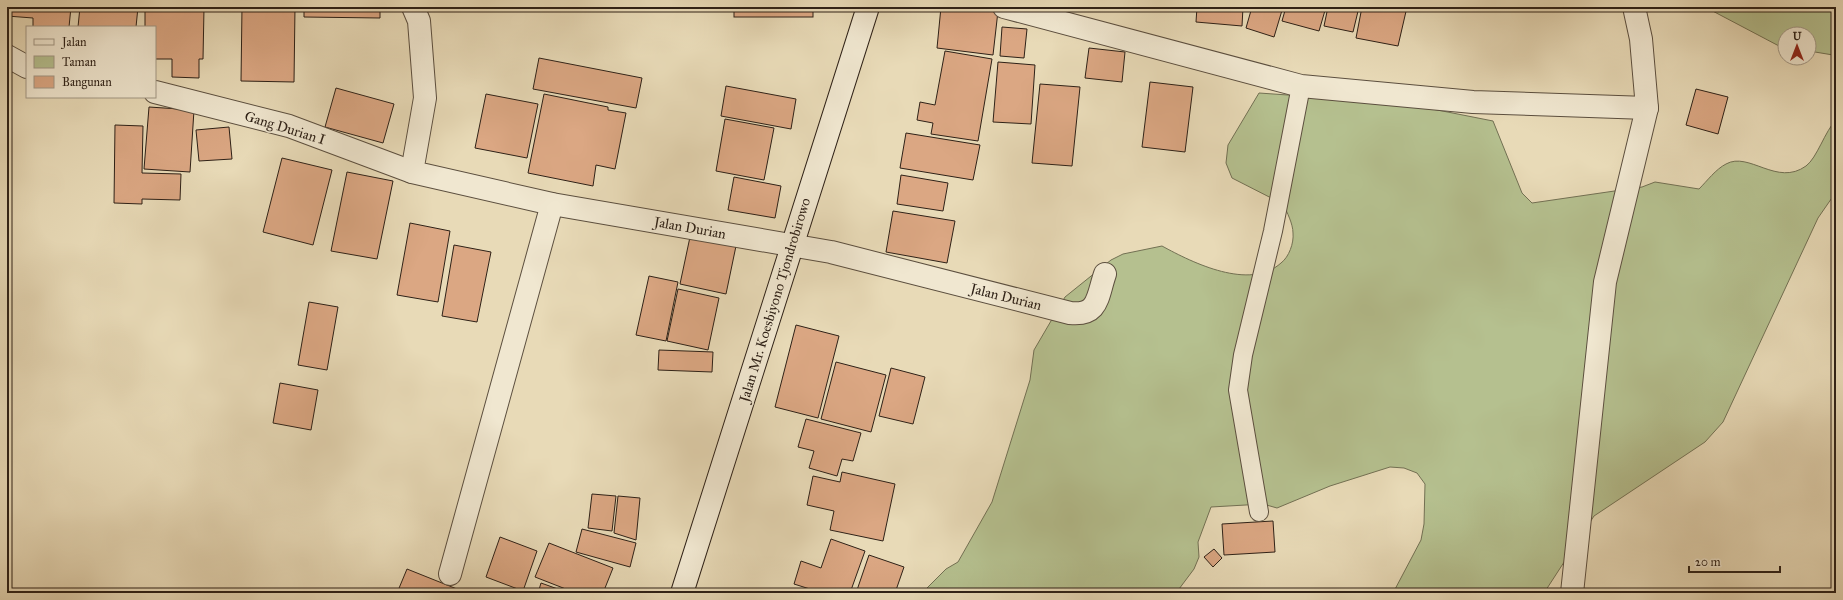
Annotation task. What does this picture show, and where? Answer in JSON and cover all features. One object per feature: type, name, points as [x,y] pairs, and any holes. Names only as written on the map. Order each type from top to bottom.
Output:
[{"type":"street","points":[[412,172],[425,98],[418,21],[413,7]]},
{"type":"street","name":"Jalan Mr. Koesbiyono Tjondrobirowo","points":[[682,593],[868,7]]},
{"type":"street","points":[[1004,7],[1301,86],[1473,102],[1647,108]]},
{"type":"street","points":[[1572,593],[1605,282],[1647,108],[1641,39],[1634,7]]},
{"type":"street","points":[[7,56],[26,66]]},
{"type":"street","name":"Gang Durian I","points":[[156,92],[289,126],[412,172]]},
{"type":"street","name":"Jalan Durian","points":[[412,172],[552,204],[831,252],[961,286],[1080,314],[1086,313],[1093,309],[1105,274]]},
{"type":"street","points":[[450,574],[552,204]]},
{"type":"lane","points":[[1259,512],[1238,390],[1243,355],[1273,231],[1301,86]]},
{"type":"green space","points":[[1705,7],[1836,7],[1836,58],[1833,55],[1817,52],[1817,26],[1777,26],[1777,45]]},
{"type":"green space","points":[[1259,93],[1402,103],[1493,121],[1522,193],[1532,203],[1642,187],[1655,182],[1699,189],[1719,169],[1726,164],[1735,161],[1754,164],[1784,173],[1795,171],[1806,166],[1810,162],[1836,120],[1836,192],[1818,218],[1723,422],[1705,442],[1594,516],[1544,593],[1393,593],[1421,540],[1424,524],[1425,484],[1417,473],[1404,468],[1390,467],[1330,486],[1277,508],[1263,504],[1211,507],[1198,542],[1199,557],[1194,569],[1176,593],[924,593],[925,590],[946,569],[958,562],[992,502],[1030,380],[1034,350],[1065,297],[1111,260],[1123,254],[1162,246],[1189,260],[1205,266],[1238,274],[1254,275],[1268,271],[1281,263],[1289,254],[1292,245],[1293,229],[1283,204],[1232,178],[1226,163],[1228,145]]},
{"type":"building","points":[[7,7],[71,7],[69,26],[33,26],[33,18],[7,16]]},
{"type":"building","points":[[80,7],[138,7],[136,26],[78,26]]},
{"type":"building","points":[[145,7],[204,8],[203,59],[199,59],[199,78],[172,77],[172,59],[156,59],[156,26],[145,26]]},
{"type":"building","points":[[242,7],[295,7],[294,82],[241,81]]},
{"type":"building","points":[[304,7],[380,7],[380,18],[304,17]]},
{"type":"building","points":[[734,7],[813,7],[813,17],[734,17]]},
{"type":"building","points":[[941,7],[964,7],[998,11],[993,55],[937,48]]},
{"type":"building","points":[[1197,7],[1243,7],[1242,26],[1196,22]]},
{"type":"building","points":[[1252,7],[1283,7],[1274,37],[1246,28]]},
{"type":"building","points":[[1286,7],[1326,7],[1319,31],[1282,21]]},
{"type":"building","points":[[1328,7],[1359,7],[1353,32],[1324,26]]},
{"type":"building","points":[[1362,7],[1407,7],[1398,46],[1356,38]]},
{"type":"building","points":[[1002,27],[1027,29],[1024,58],[1000,56]]},
{"type":"building","points":[[1089,48],[1125,52],[1122,82],[1085,78]]},
{"type":"building","points":[[945,51],[992,59],[978,141],[931,134],[933,123],[917,120],[920,102],[935,105]]},
{"type":"building","points":[[539,58],[642,78],[636,108],[533,89]]},
{"type":"building","points":[[998,62],[1035,65],[1031,124],[993,122]]},
{"type":"building","points":[[1150,82],[1193,87],[1185,152],[1142,147]]},
{"type":"building","points":[[1040,84],[1080,87],[1072,166],[1032,163]]},
{"type":"building","points":[[726,86],[796,99],[791,129],[721,116]]},
{"type":"building","points":[[336,88],[394,104],[383,143],[325,127]]},
{"type":"building","points":[[1696,89],[1728,97],[1718,134],[1686,125]]},
{"type":"building","points":[[486,94],[538,104],[527,158],[475,148]]},
{"type":"building","points":[[544,94],[608,107],[608,110],[626,113],[615,169],[596,165],[593,186],[528,173]]},
{"type":"building","points":[[149,107],[194,110],[190,172],[144,169]]},
{"type":"building","points":[[725,119],[774,128],[764,180],[716,171]]},
{"type":"building","points":[[115,125],[143,126],[142,173],[181,174],[180,200],[142,199],[142,204],[114,203]]},
{"type":"building","points":[[229,127],[232,159],[199,161],[196,130]]},
{"type":"building","points":[[906,133],[980,145],[973,180],[900,168]]},
{"type":"building","points":[[282,158],[332,170],[313,245],[263,232]]},
{"type":"building","points":[[347,172],[393,181],[377,259],[331,251]]},
{"type":"building","points":[[901,175],[948,183],[943,211],[897,204]]},
{"type":"building","points":[[734,177],[781,186],[775,218],[728,210]]},
{"type":"building","points":[[893,211],[955,221],[947,263],[886,252]]},
{"type":"building","points":[[410,223],[450,231],[438,302],[397,295]]},
{"type":"building","points":[[690,237],[736,246],[726,294],[680,284]]},
{"type":"building","points":[[454,245],[491,252],[477,322],[442,316]]},
{"type":"building","points":[[649,276],[678,282],[666,341],[636,335]]},
{"type":"building","points":[[678,289],[719,298],[708,350],[667,341]]},
{"type":"building","points":[[309,302],[338,307],[327,370],[298,365]]},
{"type":"building","points":[[796,325],[839,336],[818,418],[775,407]]},
{"type":"building","points":[[659,350],[713,352],[712,372],[658,370]]},
{"type":"building","points":[[836,362],[886,375],[871,432],[821,419]]},
{"type":"building","points":[[891,368],[925,377],[913,424],[879,416]]},
{"type":"building","points":[[280,383],[318,390],[311,430],[273,423]]},
{"type":"building","points":[[806,419],[861,433],[853,461],[842,459],[837,476],[809,468],[814,451],[798,447]]},
{"type":"building","points":[[842,472],[895,484],[883,541],[830,530],[834,511],[807,505],[813,476],[840,482]]},
{"type":"building","points":[[592,494],[616,496],[612,531],[588,528]]},
{"type":"building","points":[[618,496],[640,498],[636,540],[614,533]]},
{"type":"building","points":[[1273,521],[1275,552],[1224,555],[1222,524]]},
{"type":"building","points":[[582,529],[636,543],[630,567],[576,552]]},
{"type":"building","points":[[500,537],[537,551],[523,591],[486,577]]},
{"type":"building","points":[[831,539],[865,551],[850,593],[813,593],[813,590],[794,584],[801,561],[821,568]]},
{"type":"building","points":[[549,543],[613,568],[603,593],[576,593],[535,577]]},
{"type":"building","points":[[1214,549],[1222,558],[1213,567],[1204,557]]},
{"type":"building","points":[[869,555],[904,567],[895,593],[856,593]]},
{"type":"building","points":[[407,569],[467,593],[397,593]]},
{"type":"building","points":[[541,583],[569,593],[538,593]]}]
